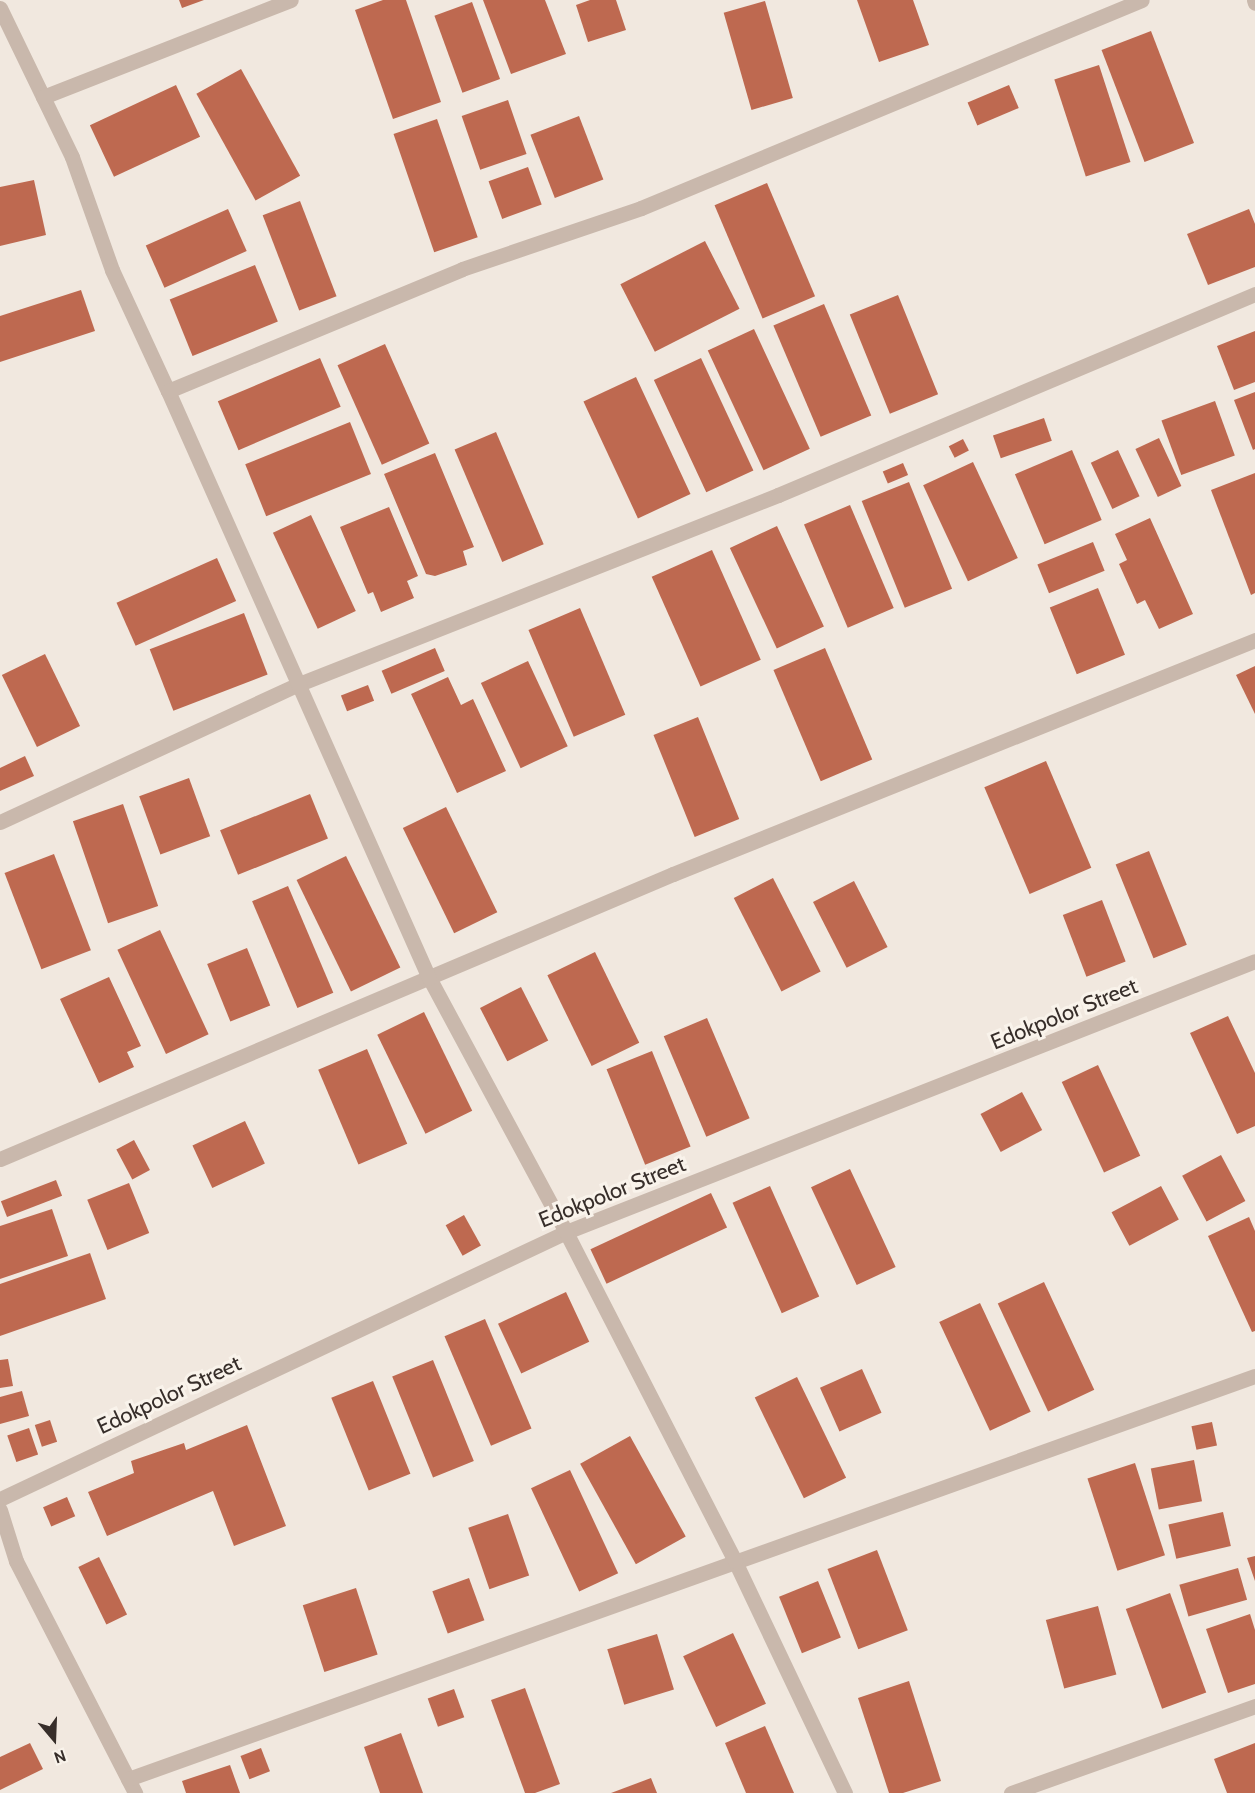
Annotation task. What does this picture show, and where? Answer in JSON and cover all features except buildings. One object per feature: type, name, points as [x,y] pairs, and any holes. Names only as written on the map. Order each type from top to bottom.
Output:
[{"type":"street","points":[[44,98],[291,0]]},
{"type":"street","points":[[168,391],[462,269],[641,208],[1142,0]]},
{"type":"street","points":[[0,8],[72,157],[112,270],[429,978],[566,1232],[735,1561],[845,1793]]},
{"type":"street","points":[[0,822],[299,684],[778,495],[1255,294]]},
{"type":"street","points":[[0,1159],[673,874],[1255,640]]},
{"type":"street","name":"Edokpolor Street","points":[[0,1499],[566,1232],[1255,961]]},
{"type":"street","points":[[0,1510],[16,1561],[131,1786],[735,1561],[1255,1376]]},
{"type":"street","points":[[1011,1793],[1044,1787],[1255,1706]]}]
